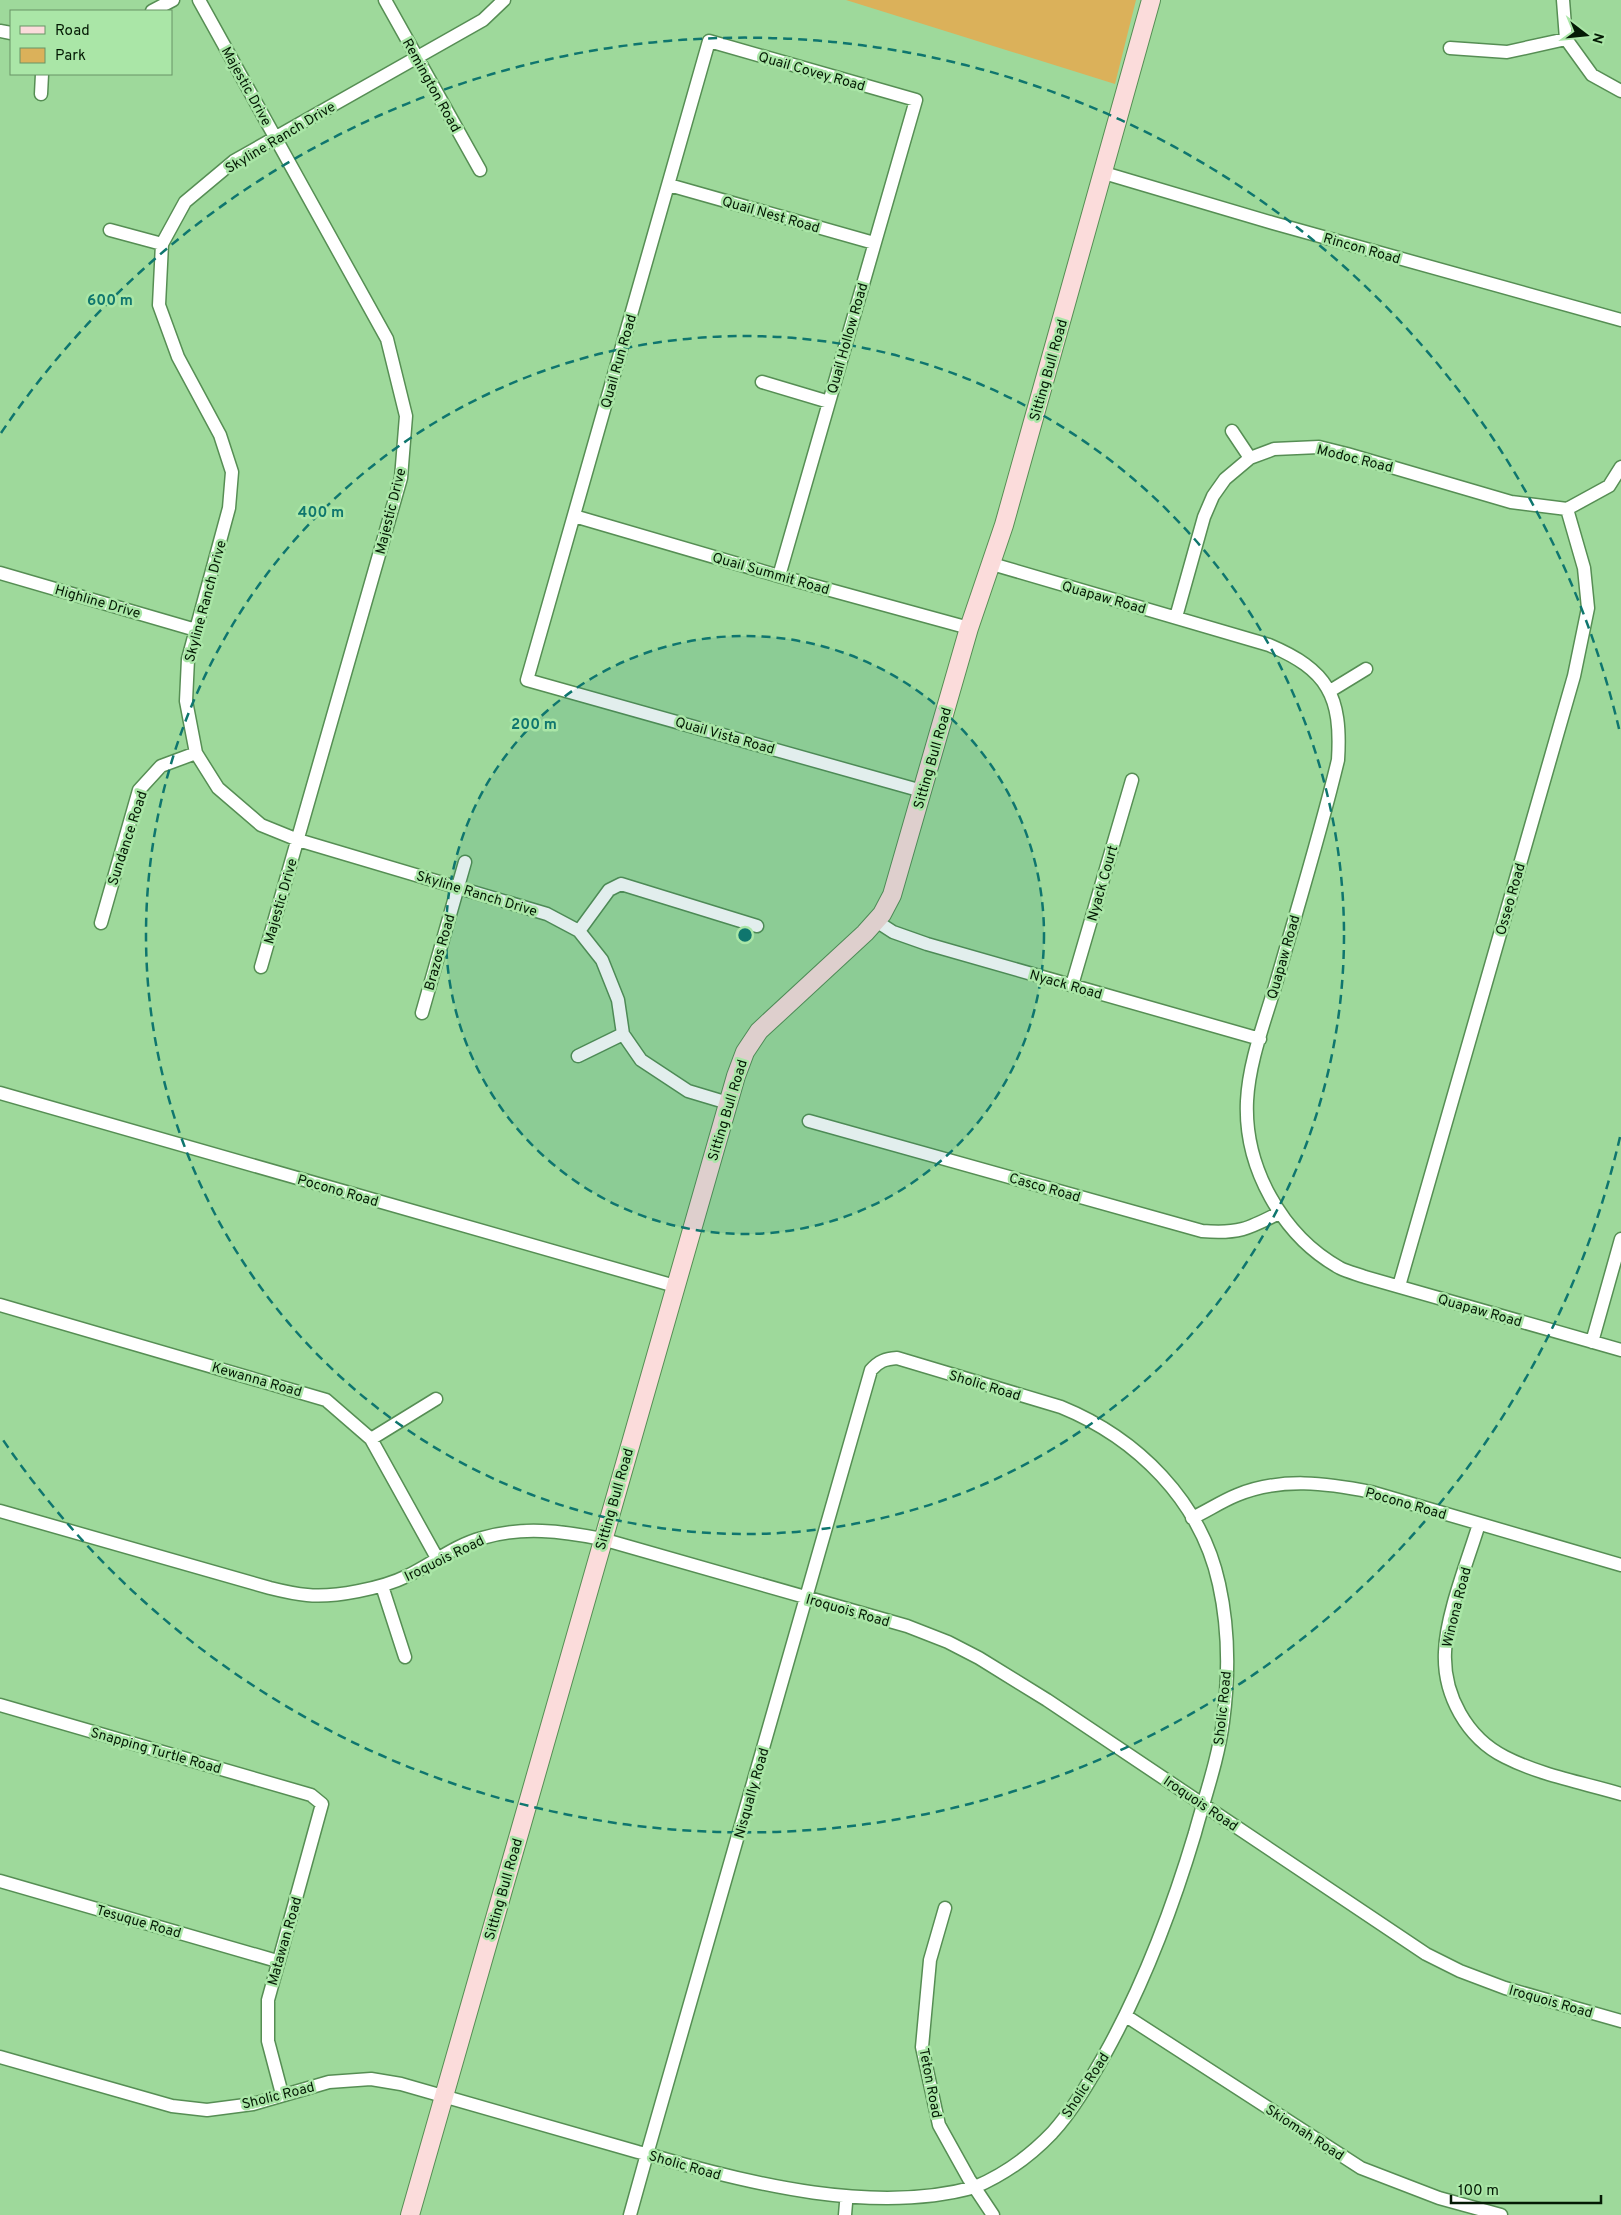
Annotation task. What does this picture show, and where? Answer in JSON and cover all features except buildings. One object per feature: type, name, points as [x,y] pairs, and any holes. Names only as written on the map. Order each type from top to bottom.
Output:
[{"type":"street","points":[[154,10],[173,0]]},
{"type":"street","name":"Majestic Drive","points":[[200,0],[387,339],[406,416],[401,478],[261,967]]},
{"type":"street","name":"Remington Road","points":[[385,0],[480,170]]},
{"type":"street","name":"Skyline Ranch Drive","points":[[504,0],[483,20],[234,161],[185,202],[162,244],[159,305],[178,357],[220,435],[232,472],[229,508],[188,659],[186,701],[196,753],[218,788],[260,825],[298,840],[547,914],[579,931],[602,960],[618,1000],[623,1034],[641,1060],[688,1091],[728,1103]]},
{"type":"street","name":"Sitting Bull Road","points":[[410,2215],[602,1539],[728,1103],[743,1058],[759,1031],[854,945],[876,921],[886,906],[894,888],[969,628],[992,564],[1104,173],[1151,0]]},
{"type":"street","points":[[1563,0],[1566,39],[1592,75],[1621,91]]},
{"type":"street","points":[[1450,48],[1508,52],[1566,39]]},
{"type":"street","name":"Quail Covey Road","points":[[709,42],[916,100]]},
{"type":"street","name":"Quail Run Road","points":[[527,680],[709,42]]},
{"type":"street","points":[[41,94],[42,75]]},
{"type":"street","name":"Quail Hollow Road","points":[[779,576],[916,100]]},
{"type":"street","name":"Rincon Road","points":[[1104,173],[1273,223],[1621,320]]},
{"type":"street","name":"Quail Nest Road","points":[[669,185],[874,243]]},
{"type":"street","points":[[110,230],[162,244]]},
{"type":"street","points":[[762,382],[829,402]]},
{"type":"street","points":[[1232,431],[1250,458]]},
{"type":"street","name":"Modoc Road","points":[[1176,617],[1204,517],[1213,496],[1226,479],[1250,458],[1274,449],[1318,447],[1511,502],[1568,509]]},
{"type":"street","points":[[1568,509],[1609,486],[1621,467]]},
{"type":"street","name":"Osseo Road","points":[[1399,1286],[1574,676],[1588,608],[1584,568],[1568,509]]},
{"type":"street","name":"Quail Summit Road","points":[[574,516],[779,576],[969,628]]},
{"type":"street","name":"Quapaw Road","points":[[992,564],[1269,645],[1288,653],[1315,672],[1330,691],[1338,715],[1338,760],[1260,1039],[1247,1100],[1249,1131],[1265,1188],[1279,1213],[1319,1253],[1341,1268],[1621,1350]]},
{"type":"street","name":"Highline Drive","points":[[0,573],[196,630]]},
{"type":"street","points":[[1330,691],[1366,669]]},
{"type":"street","name":"Quail Vista Road","points":[[527,680],[922,791]]},
{"type":"street","name":"Sundance Road","points":[[101,922],[139,790],[161,766],[196,753]]},
{"type":"street","name":"Nyack Court","points":[[1072,985],[1132,780]]},
{"type":"street","name":"Brazos Road","points":[[422,1013],[465,862]]},
{"type":"street","points":[[579,931],[609,890],[621,884],[757,926]]},
{"type":"street","name":"Nyack Road","points":[[876,921],[893,932],[927,944],[1260,1039]]},
{"type":"street","points":[[578,1056],[623,1034]]},
{"type":"street","name":"Pocono Road","points":[[0,1093],[675,1286]]},
{"type":"street","name":"Casco Road","points":[[809,1121],[1202,1231],[1227,1233],[1252,1227],[1279,1213]]},
{"type":"street","points":[[1592,1342],[1621,1239]]},
{"type":"street","name":"Kewanna Road","points":[[0,1304],[326,1400],[371,1439],[437,1558]]},
{"type":"street","name":"Sholic Road","points":[[0,2057],[172,2106],[207,2110],[253,2104],[282,2094],[329,2082],[371,2079],[401,2084],[846,2209],[924,2200],[974,2187],[1026,2156],[1051,2134],[1072,2110],[1126,2016],[1164,1930],[1203,1805],[1223,1724],[1227,1680],[1227,1644],[1218,1582],[1208,1550],[1192,1518],[1154,1467],[1135,1449],[1111,1432],[1084,1416],[1061,1407],[897,1358],[886,1359],[878,1363],[871,1370]]},
{"type":"street","name":"Nisqually Road","points":[[630,2215],[871,1370]]},
{"type":"street","points":[[371,1439],[436,1399]]},
{"type":"street","name":"Pocono Road","points":[[1192,1518],[1238,1495],[1273,1485],[1301,1482],[1339,1485],[1371,1492],[1621,1565]]},
{"type":"street","name":"Iroquois Road","points":[[0,1512],[270,1588],[309,1596],[351,1592],[382,1586],[407,1576],[437,1558],[480,1538],[512,1531],[542,1530],[574,1533],[602,1539],[907,1626],[964,1650],[1047,1700],[1426,1954],[1460,1972],[1505,1988],[1621,2021]]},
{"type":"street","name":"Winona Road","points":[[1479,1524],[1451,1618],[1445,1650],[1445,1669],[1456,1708],[1468,1727],[1484,1744],[1505,1757],[1527,1766],[1621,1794]]},
{"type":"street","points":[[382,1586],[405,1657]]},
{"type":"street","name":"Snapping Turtle Road","points":[[0,1705],[311,1795]]},
{"type":"street","name":"Matawan Road","points":[[282,2094],[268,2041],[268,2000],[277,1961],[322,1804],[311,1795]]},
{"type":"street","name":"Tesuque Road","points":[[0,1881],[277,1961]]},
{"type":"street","name":"Teton Road","points":[[945,1908],[930,1960],[922,2046],[939,2126],[974,2187],[993,2215]]},
{"type":"street","name":"Skiomah Road","points":[[1126,2016],[1361,2168],[1439,2198],[1501,2215]]},
{"type":"green space","points":[[846,0],[1136,0],[1115,84]]}]
